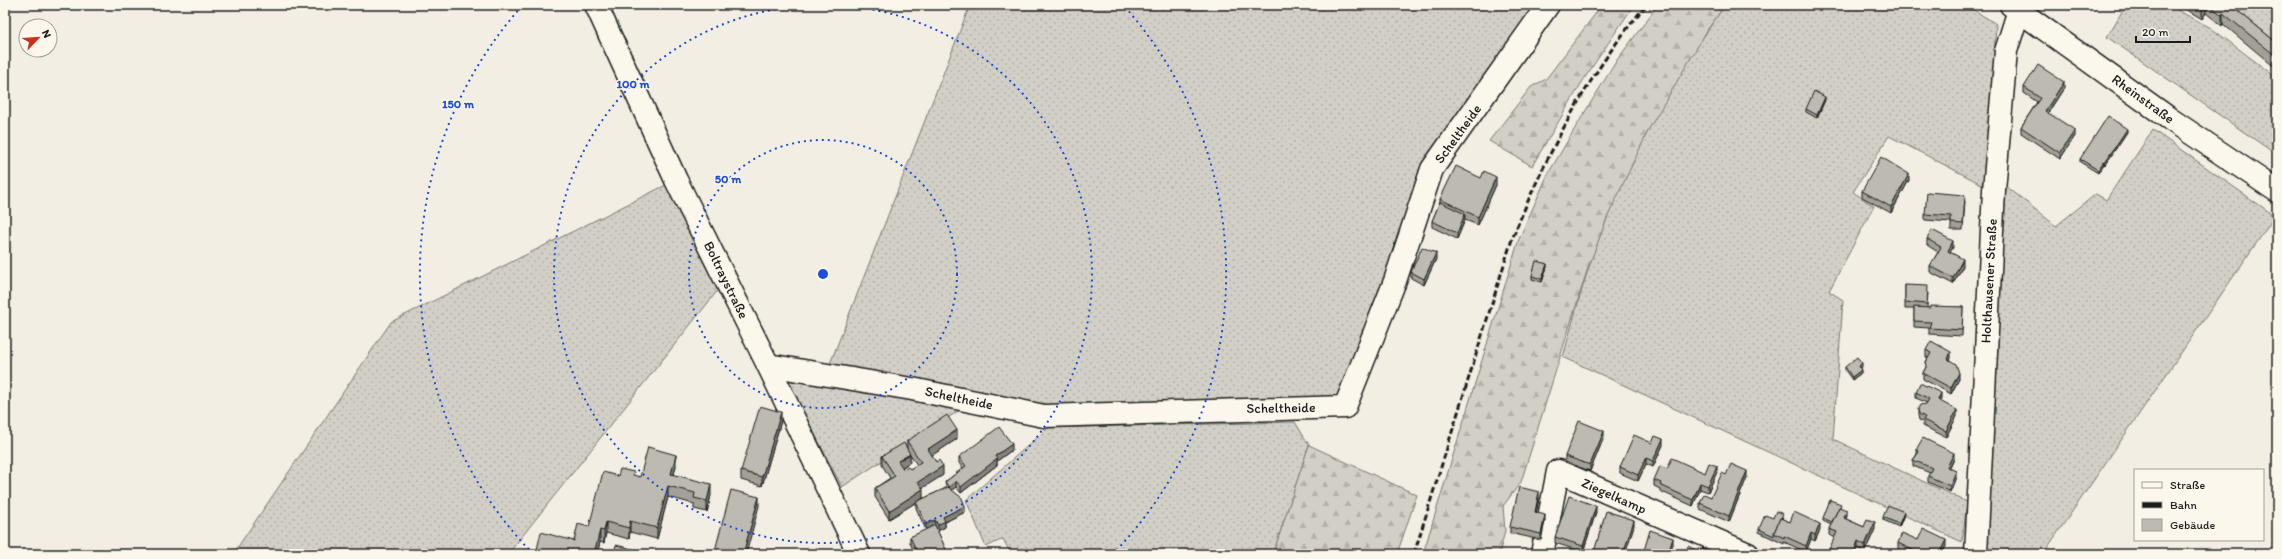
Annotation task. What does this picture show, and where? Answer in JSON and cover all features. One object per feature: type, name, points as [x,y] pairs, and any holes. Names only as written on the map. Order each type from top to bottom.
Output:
[{"type":"street","name":"Boltraystraße","points":[[596,5],[676,180],[768,365],[859,554]]},
{"type":"street","name":"Scheltheide","points":[[768,365],[912,388],[1044,416],[1345,407],[1395,281],[1432,169],[1548,5]]},
{"type":"street","name":"Rheinstraße","points":[[2015,8],[2170,119],[2277,191]]},
{"type":"street","name":"Holthausener Straße","points":[[1976,554],[1994,190],[2006,51],[2015,8]]},
{"type":"street","name":"Ziegelkamp","points":[[1542,554],[1558,471],[1748,554]]},
{"type":"green space","points":[[970,5],[1547,5],[1432,169],[1345,407],[1044,416],[826,374]]},
{"type":"green space","points":[[1602,5],[1634,5],[1584,79],[1532,166],[1489,141],[1531,87],[1546,79]]},
{"type":"green space","points":[[1658,5],[1725,5],[1708,29],[1650,127],[1607,218],[1586,274],[1521,482],[1503,506],[1505,531],[1499,554],[1423,554],[1519,239],[1548,174],[1577,125],[1617,60]]},
{"type":"green space","points":[[1725,5],[1966,5],[1996,24],[1987,187],[1889,136],[1853,192],[1874,206],[1829,291],[1843,300],[1833,439],[1967,502],[1962,542],[1563,357],[1588,269],[1600,235],[1619,190],[1645,135],[1660,108],[1691,56]]},
{"type":"green space","points":[[2126,5],[2168,5],[2211,28],[2277,78],[2277,155],[2107,37]]},
{"type":"green space","points":[[2230,5],[2277,5],[2277,44]]},
{"type":"green space","points":[[2153,130],[2275,216],[2043,554],[1984,554],[2006,186],[2056,226],[2096,194],[2106,200]]},
{"type":"green space","points":[[676,180],[726,280],[508,554],[233,554],[391,322]]},
{"type":"green space","points":[[787,380],[963,408],[842,487]]},
{"type":"green space","points":[[1295,422],[1309,445],[1273,554],[1011,554],[1003,539],[986,547],[966,500],[1048,428]]},
{"type":"green space","points":[[1309,445],[1417,495],[1397,554],[1273,554]]},
{"type":"building","points":[[2197,5],[2204,5],[2202,8]]},
{"type":"building","points":[[2209,5],[2231,5],[2277,43],[2277,57],[2223,13],[2222,15]]},
{"type":"building","points":[[2038,65],[2064,82],[2045,111],[2075,130],[2060,153],[2021,127],[2040,98],[2024,87]]},
{"type":"building","points":[[1814,91],[1825,97],[1817,115],[1806,109]]},
{"type":"building","points":[[2108,116],[2127,129],[2098,170],[2080,159]]},
{"type":"building","points":[[1881,157],[1909,174],[1891,207],[1862,191]]},
{"type":"building","points":[[1456,166],[1481,178],[1484,171],[1496,177],[1478,217],[1440,199]]},
{"type":"building","points":[[1927,192],[1965,195],[1963,224],[1951,223],[1951,216],[1925,214]]},
{"type":"building","points":[[1440,202],[1465,214],[1457,233],[1432,221]]},
{"type":"building","points":[[1932,230],[1953,241],[1948,251],[1963,259],[1953,278],[1930,266],[1941,247],[1927,239]]},
{"type":"building","points":[[1422,247],[1436,253],[1424,279],[1411,272]]},
{"type":"building","points":[[1536,261],[1547,264],[1542,279],[1532,276]]},
{"type":"building","points":[[1905,285],[1928,286],[1927,304],[1905,302]]},
{"type":"building","points":[[1930,306],[1963,307],[1962,330],[1929,328],[1931,322],[1914,321],[1914,307],[1930,308]]},
{"type":"building","points":[[1931,341],[1951,352],[1948,359],[1956,364],[1959,373],[1951,388],[1923,373],[1927,365],[1926,362],[1931,353],[1926,350]]},
{"type":"building","points":[[1857,357],[1862,363],[1859,366],[1861,370],[1852,377],[1845,367]]},
{"type":"building","points":[[1920,383],[1941,393],[1938,400],[1957,410],[1946,431],[1923,420],[1925,417],[1919,414],[1918,409],[1920,405],[1926,404],[1929,399],[1916,392]]},
{"type":"building","points":[[760,406],[781,412],[762,477],[741,471]]},
{"type":"building","points":[[947,415],[957,430],[928,449],[936,462],[939,460],[943,466],[918,482],[923,489],[889,511],[875,488],[895,476],[882,456],[904,443],[910,454],[898,461],[904,470],[908,467],[910,469],[921,462],[907,441]]},
{"type":"building","points":[[1579,421],[1604,431],[1590,465],[1565,456]]},
{"type":"building","points":[[999,427],[1012,444],[995,456],[997,459],[961,487],[956,481],[949,487],[945,482],[966,466],[959,457]]},
{"type":"building","points":[[1634,435],[1652,443],[1655,436],[1663,439],[1653,461],[1646,458],[1638,475],[1620,467]]},
{"type":"building","points":[[1923,438],[1954,453],[1947,467],[1956,471],[1950,486],[1928,476],[1932,468],[1913,460],[1919,452],[1917,448]]},
{"type":"building","points":[[648,447],[676,455],[671,474],[711,484],[707,501],[694,498],[695,493],[668,486],[657,528],[630,521],[629,528],[606,522],[604,531],[600,530],[594,554],[536,554],[541,532],[574,541],[578,524],[589,527],[603,472],[618,476],[620,469],[634,472],[633,475],[640,477]]},
{"type":"building","points":[[1672,458],[1705,473],[1709,463],[1717,466],[1708,486],[1700,483],[1693,500],[1660,485],[1661,483],[1654,480],[1660,466],[1667,469]]},
{"type":"building","points":[[1731,464],[1747,471],[1729,516],[1700,503],[1704,494],[1711,497],[1722,473],[1726,475]]},
{"type":"building","points":[[948,487],[962,498],[965,506],[943,517],[945,521],[938,525],[935,520],[926,524],[916,502]]},
{"type":"building","points":[[1519,487],[1539,492],[1535,512],[1545,515],[1541,534],[1510,527]]},
{"type":"building","points":[[731,490],[759,497],[743,554],[714,554]]},
{"type":"building","points":[[1569,496],[1596,506],[1583,546],[1555,537]]},
{"type":"building","points":[[1830,500],[1841,504],[1832,522],[1823,518]]},
{"type":"building","points":[[1888,505],[1904,512],[1899,524],[1883,517]]},
{"type":"building","points":[[1839,507],[1847,510],[1844,518],[1864,527],[1867,519],[1875,522],[1865,545],[1858,541],[1853,554],[1827,554],[1837,532],[1829,529]]},
{"type":"building","points":[[1606,511],[1634,520],[1623,554],[1598,554],[1594,552]]},
{"type":"building","points":[[1776,511],[1783,514],[1780,518],[1774,536],[1759,529],[1765,515],[1773,518]]},
{"type":"building","points":[[1794,512],[1820,524],[1815,535],[1811,533],[1806,546],[1774,533],[1780,518],[1790,522]]},
{"type":"building","points":[[935,525],[948,554],[918,554],[910,537]]},
{"type":"building","points":[[1923,529],[1946,540],[1939,554],[1921,554],[1898,543],[1902,533],[1918,540]]},
{"type":"building","points":[[1650,530],[1673,538],[1668,554],[1643,554]]},
{"type":"building","points":[[616,545],[653,554],[614,554]]},
{"type":"building","points":[[1688,546],[1699,552],[1703,548],[1706,554],[1685,554]]},
{"type":"railway","points":[[1414,554],[1512,239],[1525,208],[1554,146],[1587,87],[1625,31],[1646,5]]}]
